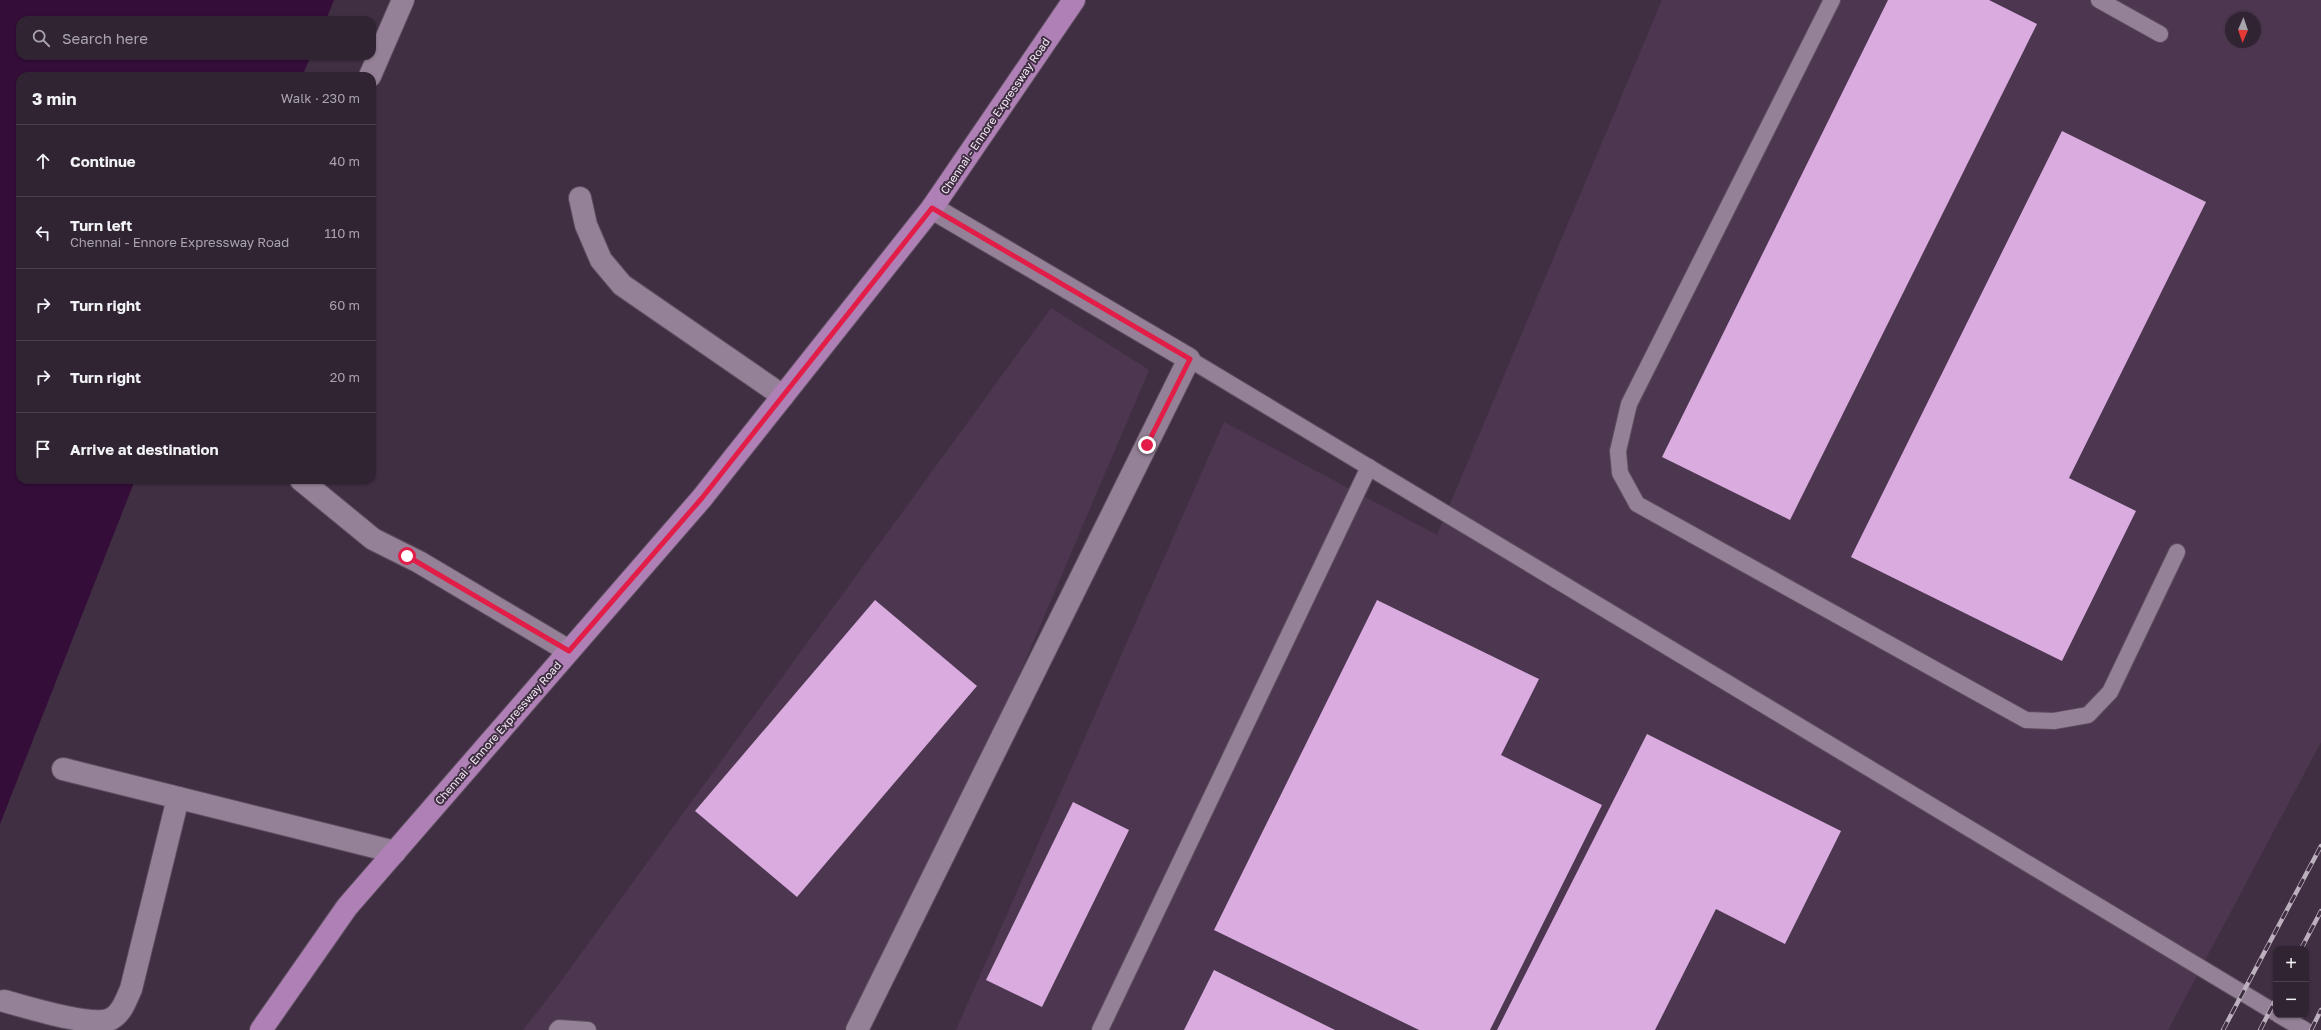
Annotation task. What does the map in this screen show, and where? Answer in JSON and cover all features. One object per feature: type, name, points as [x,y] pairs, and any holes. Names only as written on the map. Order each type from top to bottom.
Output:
[{"type":"main road","name":"Chennai - Ennore Expressway Road","points":[[261,1030],[347,907],[702,498],[932,208],[1074,0]]},
{"type":"street","points":[[372,72],[403,0]]},
{"type":"street","points":[[580,198],[586,225],[600,260],[622,285],[783,396]]},
{"type":"street","points":[[857,1030],[1190,359],[932,208]]},
{"type":"street","points":[[306,484],[373,539],[419,562],[569,651]]},
{"type":"street","points":[[63,769],[395,852]]},
{"type":"street","points":[[4,1002],[93,1023],[111,1019],[122,1008],[131,989],[178,798]]},
{"type":"lane","points":[[1832,0],[1629,404],[1618,451],[1620,473],[1637,504],[2026,720],[2054,721],[2088,715],[2110,692],[2177,552]]},
{"type":"lane","points":[[2099,0],[2160,34]]},
{"type":"lane","points":[[1190,359],[2273,1011]]},
{"type":"lane","points":[[1100,1030],[1369,467]]},
{"type":"lane","points":[[2284,1018],[2305,1030]]},
{"type":"lane","points":[[557,1030],[559,1028],[588,1030]]},
{"type":"shaded area","points":[[0,0],[334,0],[328,16],[16,16],[16,60],[309,60],[304,72],[16,72],[16,484],[133,484],[0,824]]},
{"type":"shaded area","points":[[1662,0],[2321,0],[2321,742],[2168,1030],[956,1030],[1224,422],[1437,535]]},
{"type":"shaded area","points":[[1051,308],[1149,370],[868,1030],[523,1030],[556,988]]},
{"type":"building","points":[[1888,0],[1989,0],[2037,24],[1790,520],[1662,457]]},
{"type":"building","points":[[2062,131],[2206,202],[2069,478],[2136,511],[2062,661],[1851,557]]},
{"type":"building","points":[[875,600],[977,686],[797,897],[695,811]]},
{"type":"building","points":[[1377,600],[1539,679],[1501,755],[1602,805],[1490,1030],[1419,1030],[1214,930]]},
{"type":"building","points":[[1647,734],[1841,831],[1785,944],[1716,909],[1655,1030],[1497,1030]]},
{"type":"building","points":[[1073,802],[1129,830],[1042,1007],[986,980]]},
{"type":"building","points":[[1214,970],[1335,1030],[1184,1030]]},
{"type":"railway","points":[[2223,1030],[2321,846]]},
{"type":"railway","points":[[2303,946],[2321,911]]},
{"type":"railway","points":[[2260,1030],[2273,1005]]},
{"type":"railway","points":[[2311,1030],[2321,1010]]},
{"type":"route","points":[[407,556],[569,651],[702,498],[932,208],[1190,359],[1147,445]]}]
